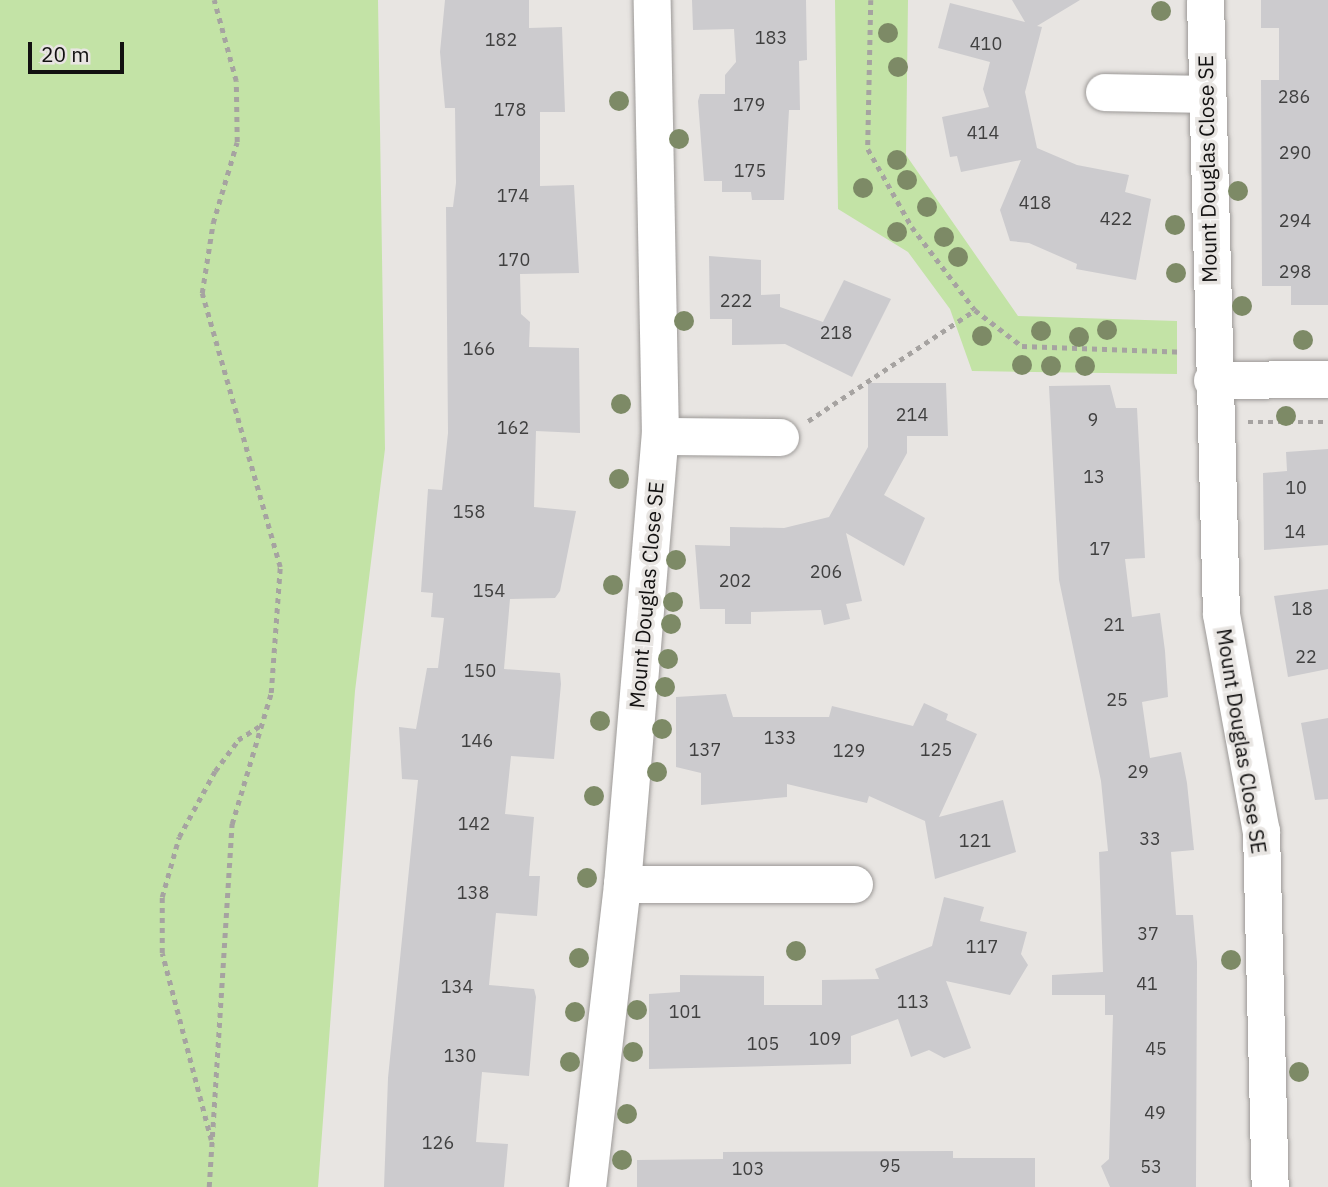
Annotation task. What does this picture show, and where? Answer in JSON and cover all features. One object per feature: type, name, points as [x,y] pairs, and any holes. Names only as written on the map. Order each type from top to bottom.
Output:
[{"type":"street","name":"Mount Douglas Close SE","points":[[587,1187],[622,884],[660,436],[652,0]]},
{"type":"street","name":"Mount Douglas Close SE","points":[[1205,0],[1211,366],[1221,614],[1261,831],[1270,1187]]},
{"type":"street","points":[[1104,92],[1205,94]]},
{"type":"street","points":[[1211,366],[1328,379]]},
{"type":"street","points":[[660,436],[780,437]]},
{"type":"street","points":[[622,884],[854,884]]},
{"type":"path","points":[[209,1187],[211,1141],[220,1078],[232,824],[271,693],[280,567],[202,293],[213,223],[237,142],[236,81],[214,0]]},
{"type":"path","points":[[871,0],[868,149],[912,227],[975,310],[1022,346],[1211,366]]},
{"type":"path","points":[[780,437],[975,310]]},
{"type":"path","points":[[1213,424],[1328,422]]},
{"type":"path","points":[[211,1141],[168,981],[162,897],[178,837],[215,771],[238,740],[261,725]]},
{"type":"green space","points":[[0,0],[378,0],[385,449],[355,691],[318,1187],[0,1187]]},
{"type":"green space","points":[[835,0],[908,0],[906,155],[1018,316],[1177,321],[1177,374],[972,371],[950,309],[908,252],[838,209]]},
{"type":"building","points":[[445,0],[529,0],[529,28],[562,27],[565,112],[540,112],[540,186],[574,185],[579,273],[520,274],[521,314],[530,322],[529,347],[579,348],[580,433],[536,431],[534,507],[576,511],[560,591],[555,598],[510,599],[504,669],[560,673],[561,684],[554,759],[511,756],[505,814],[534,817],[529,876],[540,876],[537,916],[496,913],[489,985],[534,989],[536,997],[529,1076],[482,1072],[476,1142],[508,1144],[504,1187],[384,1187],[388,1078],[418,780],[402,779],[399,727],[416,729],[427,668],[438,668],[444,618],[431,617],[433,593],[421,592],[428,489],[442,490],[448,433],[446,207],[453,207],[456,183],[455,108],[445,108],[440,52]]},
{"type":"building","points":[[692,0],[806,0],[807,60],[799,61],[800,110],[789,110],[784,200],[752,200],[751,192],[722,192],[722,181],[704,181],[698,101],[700,94],[725,94],[725,75],[736,62],[734,29],[693,30]]},
{"type":"building","points":[[1012,0],[1080,0],[1037,26],[1042,27],[1025,92],[1037,148],[1077,165],[1129,175],[1125,192],[1151,199],[1136,280],[1076,269],[1077,264],[1029,243],[1010,241],[1000,210],[1021,160],[961,172],[957,156],[950,157],[942,117],[989,107],[983,89],[990,62],[938,48],[950,3],[1025,22]]},
{"type":"building","points":[[1261,0],[1328,0],[1328,305],[1291,305],[1291,286],[1262,286],[1261,80],[1279,80],[1279,28],[1261,28]]},
{"type":"building","points":[[709,256],[761,260],[761,295],[780,294],[780,307],[823,322],[844,280],[891,299],[852,377],[785,344],[732,345],[732,319],[710,319]]},
{"type":"building","points":[[868,383],[946,383],[948,436],[907,436],[907,453],[884,495],[925,518],[904,566],[846,533],[862,601],[846,604],[850,619],[824,625],[821,610],[751,612],[751,624],[725,624],[725,609],[700,609],[695,545],[730,546],[730,527],[784,528],[829,517],[868,447]]},
{"type":"building","points":[[1110,385],[1116,408],[1137,408],[1145,558],[1125,559],[1132,617],[1160,613],[1165,651],[1168,697],[1142,702],[1150,758],[1181,752],[1187,783],[1194,850],[1171,852],[1176,915],[1193,915],[1197,962],[1196,1187],[1110,1187],[1101,1166],[1109,1159],[1113,1015],[1105,1015],[1105,995],[1052,995],[1052,975],[1103,972],[1099,852],[1108,851],[1101,781],[1059,580],[1049,386]]},
{"type":"building","points":[[1328,449],[1328,545],[1264,550],[1263,473],[1287,471],[1286,452]]},
{"type":"building","points":[[1328,589],[1328,669],[1288,677],[1274,596]]},
{"type":"building","points":[[726,694],[733,717],[829,717],[832,706],[913,726],[924,703],[948,714],[946,720],[977,734],[939,817],[1003,800],[1016,852],[935,879],[925,821],[869,796],[867,803],[787,784],[787,797],[701,805],[701,773],[676,767],[676,697]]},
{"type":"building","points":[[1328,718],[1328,799],[1315,800],[1301,723]]},
{"type":"building","points":[[944,897],[984,907],[980,921],[1027,932],[1021,954],[1028,965],[1010,995],[946,981],[971,1048],[944,1058],[929,1050],[911,1057],[898,1019],[851,1036],[851,1064],[649,1069],[649,994],[680,992],[680,975],[764,976],[764,1005],[822,1005],[822,980],[879,979],[875,969],[932,946]]},
{"type":"building","points":[[953,1151],[953,1158],[1035,1158],[1035,1187],[637,1187],[637,1160],[723,1159],[723,1152]]}]
